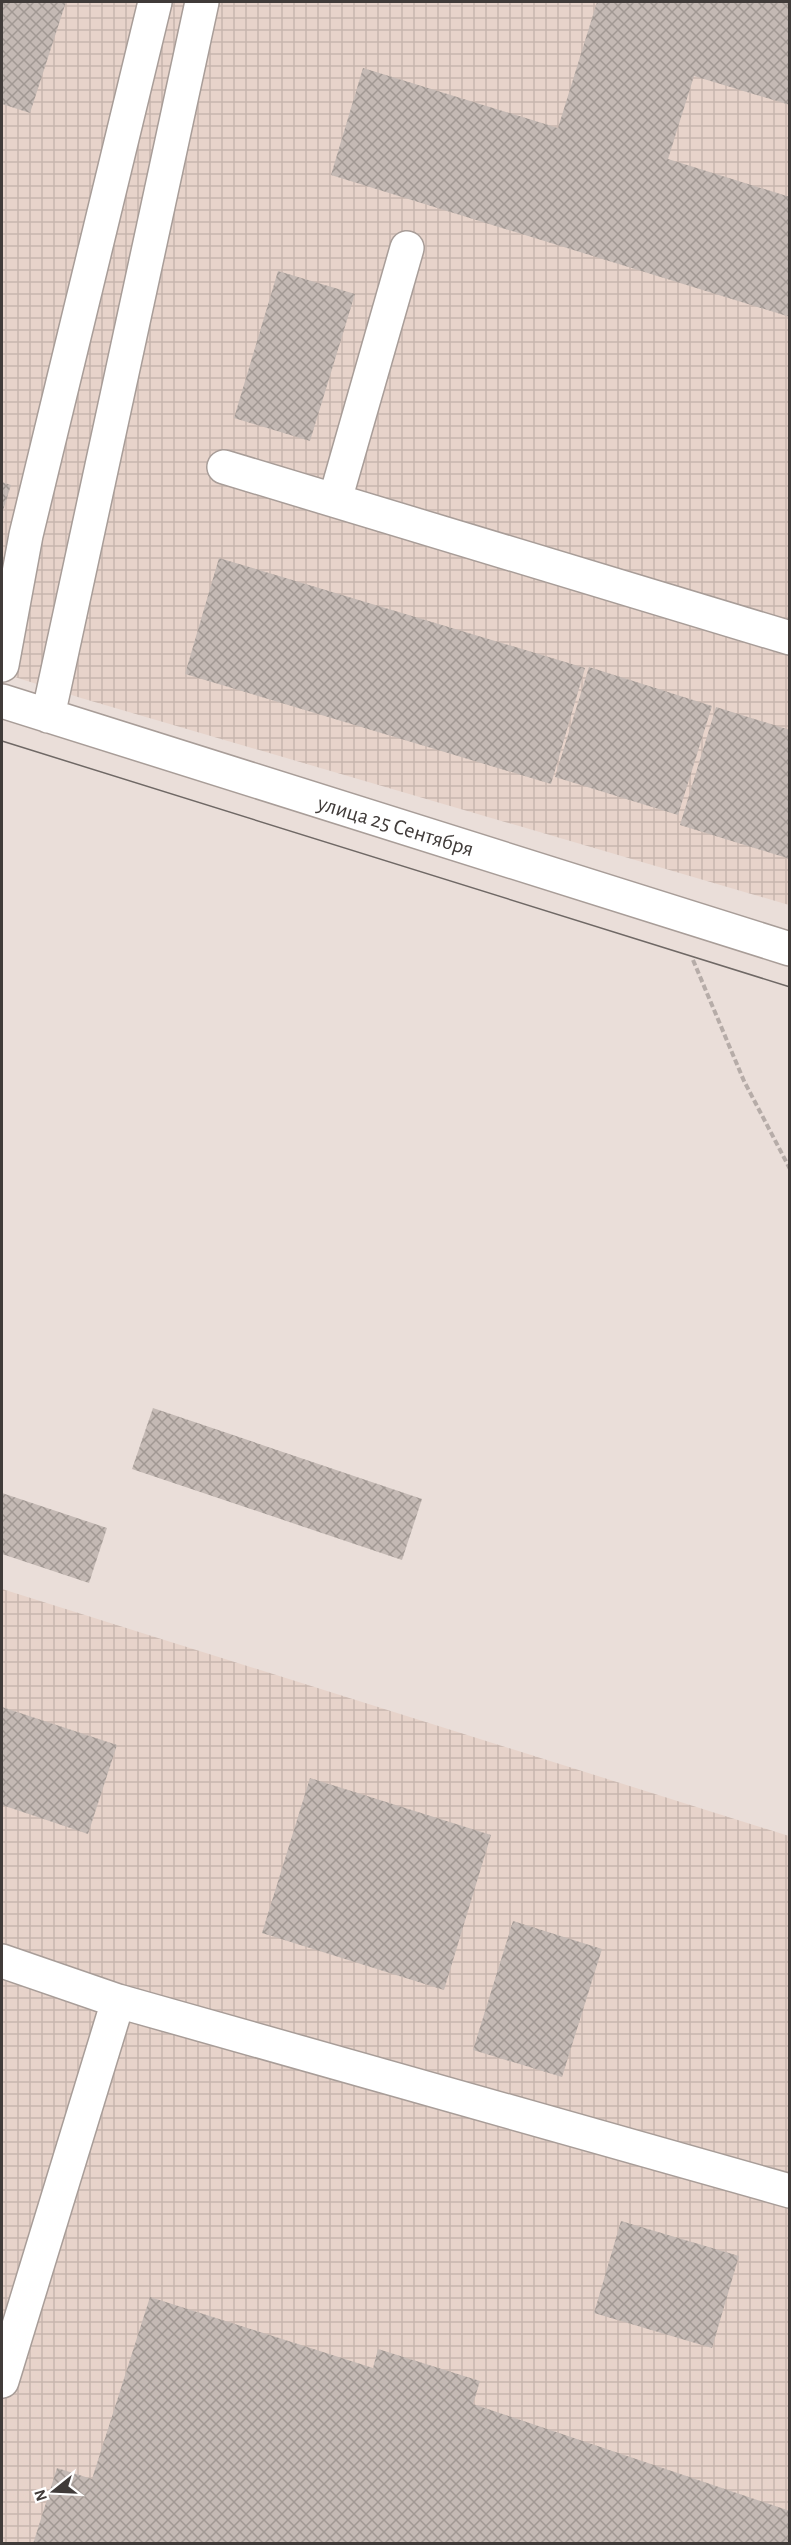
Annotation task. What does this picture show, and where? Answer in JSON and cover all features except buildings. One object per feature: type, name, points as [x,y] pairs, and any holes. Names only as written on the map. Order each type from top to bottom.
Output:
[{"type":"street","points":[[2,665],[26,535],[155,2]]},
{"type":"street","points":[[48,716],[202,2]]},
{"type":"street","points":[[335,500],[407,248]]},
{"type":"street","points":[[224,467],[789,638]]},
{"type":"street","name":"улица 25 Сентября","points":[[2,701],[789,948]]},
{"type":"street","points":[[2,1961],[118,2001],[789,2191]]},
{"type":"street","points":[[2,2381],[118,2001]]},
{"type":"path","points":[[673,912],[744,1081],[789,1169]]},
{"type":"shaded area","points":[[2,2],[789,2],[789,905],[2,673]]},
{"type":"shaded area","points":[[2,1589],[789,1836],[789,2543],[2,2543]]},
{"type":"tram line","points":[[2,741],[790,987]]}]
